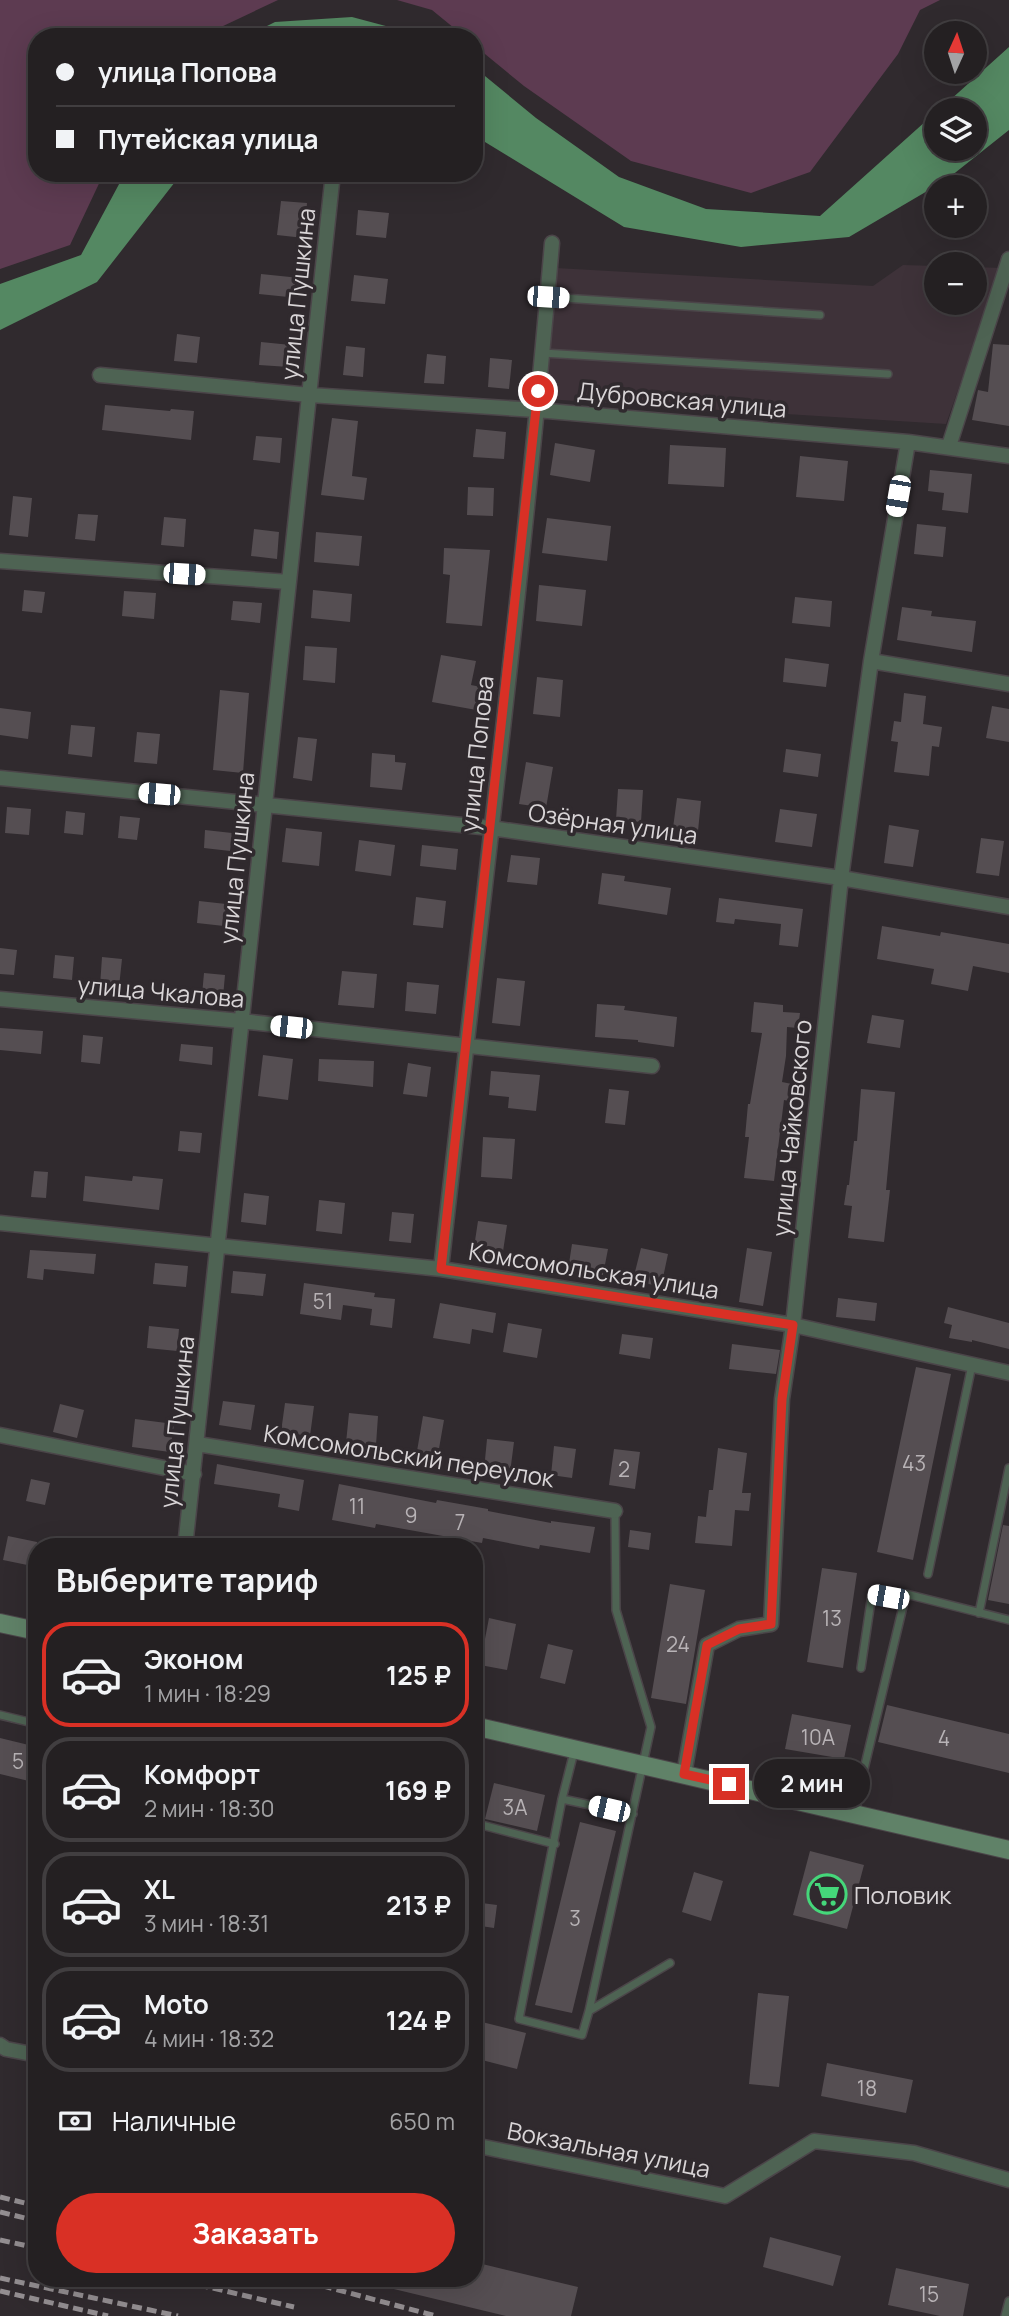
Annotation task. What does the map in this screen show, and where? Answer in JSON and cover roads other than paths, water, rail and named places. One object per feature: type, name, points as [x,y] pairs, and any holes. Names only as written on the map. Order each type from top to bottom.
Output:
[{"type":"main road","points":[[0,1623],[28,1628]]},
{"type":"main road","points":[[483,1728],[1009,1850]]},
{"type":"street","name":"улица Пушкина","points":[[186,1538],[332,182]]},
{"type":"street","name":"улица Попова","points":[[441,1269],[543,353],[552,243]]},
{"type":"street","points":[[949,446],[1009,259]]},
{"type":"street","name":"Дубровская улица","points":[[100,375],[310,396],[536,410],[908,442],[1009,456]]},
{"type":"street","name":"улица Чайковского","points":[[684,1774],[707,1645],[739,1629],[771,1624],[782,1399],[793,1325],[841,878],[871,660],[908,442]]},
{"type":"street","points":[[0,561],[289,582]]},
{"type":"street","points":[[871,660],[1009,684]]},
{"type":"street","name":"Озёрная улица","points":[[0,778],[491,828],[841,878],[1009,907]]},
{"type":"street","name":"улица Чкалова","points":[[0,999],[241,1021],[652,1066]]},
{"type":"street","name":"Комсомольская улица","points":[[0,1223],[441,1269],[793,1325],[1009,1373]]},
{"type":"street","points":[[0,1435],[194,1474]]},
{"type":"street","name":"Комсомольский переулок","points":[[197,1444],[615,1511]]},
{"type":"street","points":[[0,2045],[6,2049],[28,2053]]},
{"type":"street","name":"Вокзальная улица","points":[[483,2147],[725,2196],[814,2141],[914,2153],[1009,2180]]},
{"type":"lane","points":[[548,297],[820,315]]},
{"type":"lane","points":[[543,353],[888,374]]},
{"type":"lane","points":[[928,1574],[972,1365]]},
{"type":"lane","points":[[979,1613],[1009,1468]]},
{"type":"lane","points":[[575,1748],[562,1799],[519,2019],[582,2035],[651,1727],[616,1610],[615,1511]]},
{"type":"lane","points":[[861,1668],[872,1594],[905,1600]]},
{"type":"lane","points":[[856,1814],[858,1794],[906,1594],[1009,1620]]},
{"type":"lane","points":[[0,1715],[28,1722]]},
{"type":"lane","points":[[562,1799],[633,1814]]},
{"type":"lane","points":[[483,1825],[555,1844]]},
{"type":"lane","points":[[589,2011],[670,1963]]},
{"type":"lane","points":[[1005,2316],[1009,2301]]},
{"type":"railway","points":[[0,2197],[28,2204]]},
{"type":"railway","points":[[0,2212],[28,2219]]},
{"type":"railway","points":[[0,2240],[28,2246]]},
{"type":"railway","points":[[0,2278],[28,2284]]},
{"type":"railway","points":[[42,2287],[178,2316]]},
{"type":"railway","points":[[208,2287],[294,2307]]},
{"type":"railway","points":[[327,2287],[436,2316]]},
{"type":"railway","points":[[0,2291],[108,2316]]},
{"type":"place","name":"Половик","points":[[827,1894]]}]
